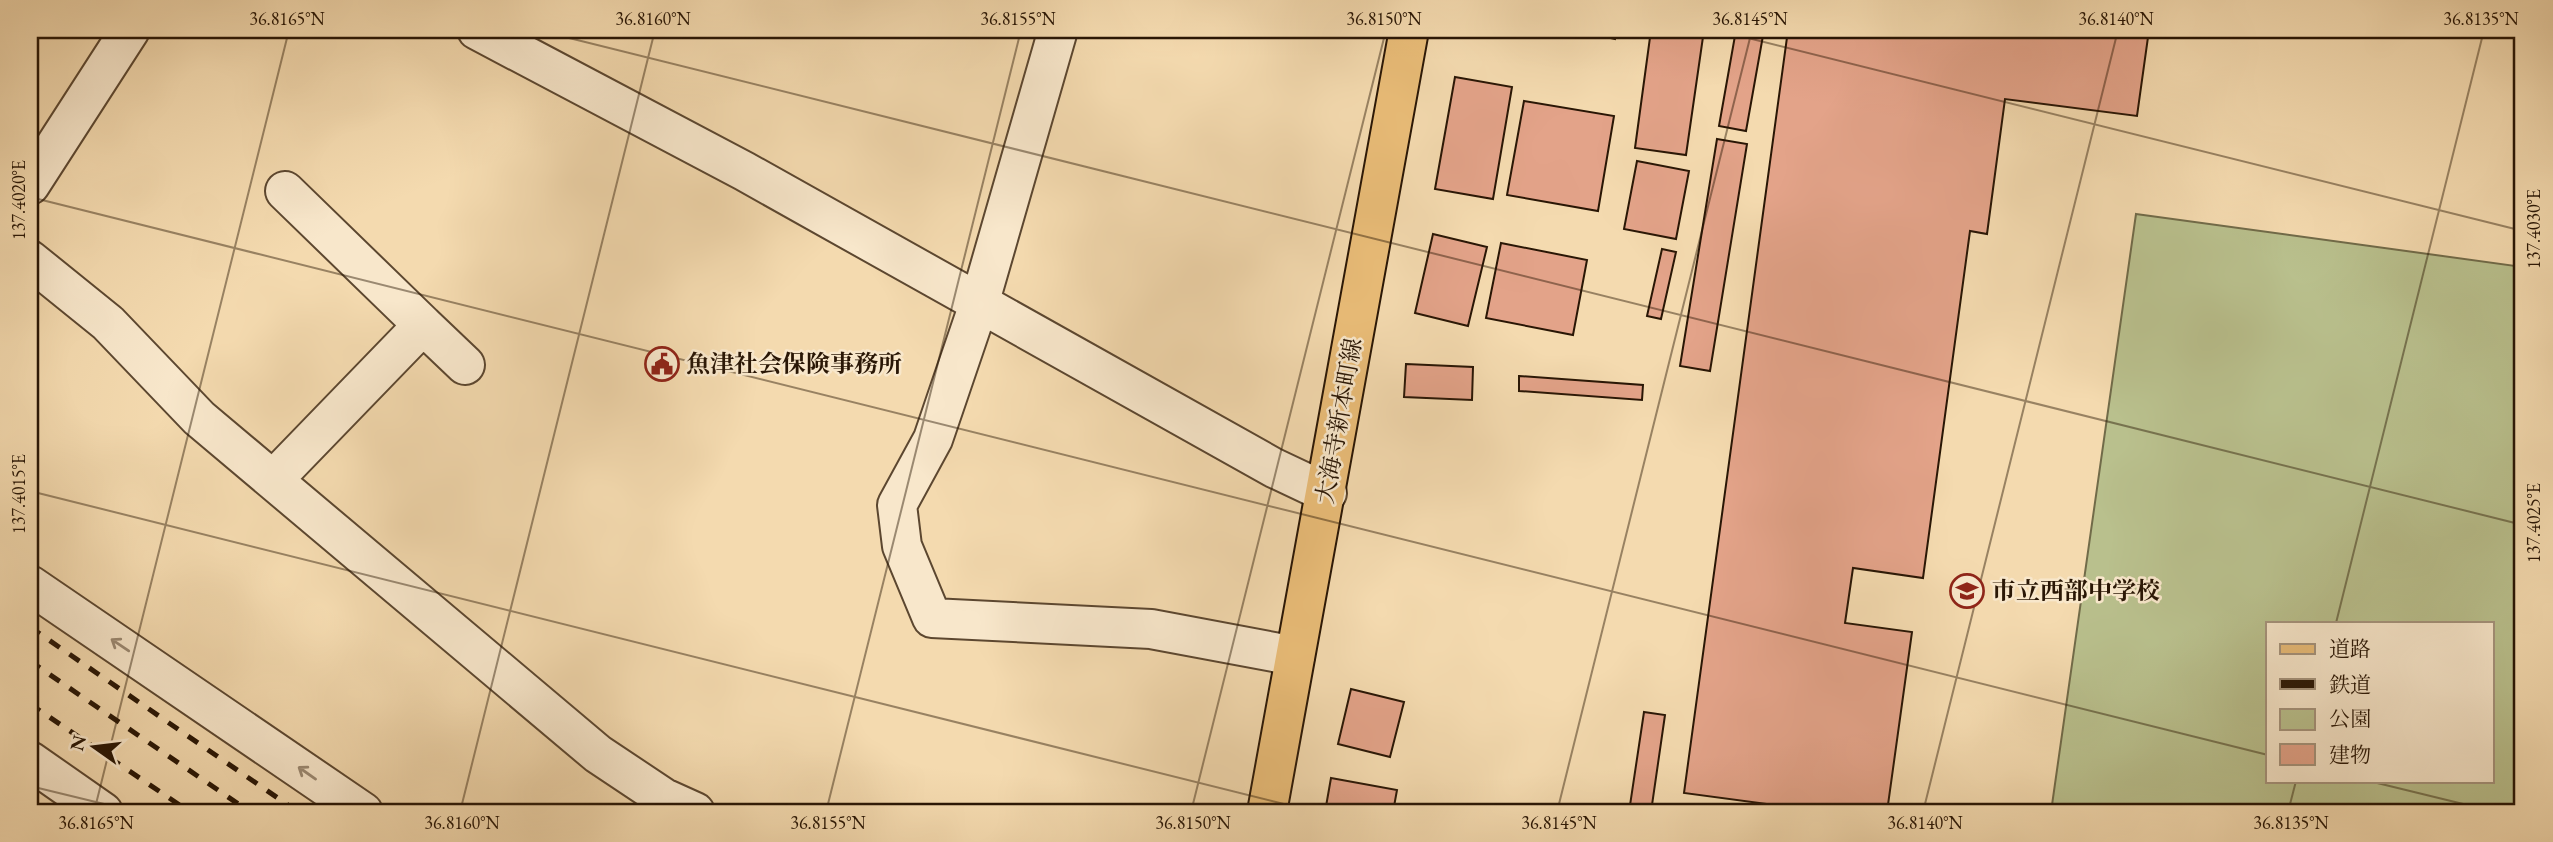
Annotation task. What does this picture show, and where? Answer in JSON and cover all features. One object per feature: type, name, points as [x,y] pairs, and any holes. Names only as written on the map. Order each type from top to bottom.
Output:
[{"type":"main road","name":"大海寺新本町線","points":[[1267,812],[1409,30]]},
{"type":"street","points":[[30,185],[130,30]]},
{"type":"street","points":[[477,30],[744,171],[1274,468],[1326,492]]},
{"type":"street","points":[[1058,30],[980,301],[933,439],[897,505],[902,546],[932,618],[1151,629],[1295,656]]},
{"type":"street","points":[[285,191],[465,365]]},
{"type":"street","points":[[30,260],[108,323],[199,418],[598,754],[664,798],[695,812]]},
{"type":"street","points":[[273,480],[423,326]]},
{"type":"street","points":[[30,584],[363,812]]},
{"type":"street","points":[[30,761],[103,812]]},
{"type":"green space","points":[[2136,214],[2523,267],[2523,812],[2051,812]]},
{"type":"building","points":[[1576,30],[1617,30],[1615,39]]},
{"type":"building","points":[[1651,30],[1704,30],[1686,155],[1635,148]]},
{"type":"building","points":[[1736,30],[1764,30],[1746,131],[1719,126]]},
{"type":"building","points":[[1788,30],[2149,30],[2137,116],[2005,99],[1987,234],[1970,231],[1923,578],[1853,568],[1845,623],[1912,632],[1887,812],[1828,812],[1684,793]]},
{"type":"building","points":[[1455,77],[1512,87],[1493,199],[1435,189]]},
{"type":"building","points":[[1524,101],[1614,116],[1598,211],[1507,195]]},
{"type":"building","points":[[1717,139],[1747,144],[1710,371],[1680,366]]},
{"type":"building","points":[[1637,161],[1689,171],[1676,239],[1624,229]]},
{"type":"building","points":[[1433,234],[1487,247],[1468,326],[1415,313]]},
{"type":"building","points":[[1501,243],[1587,260],[1573,335],[1486,318]]},
{"type":"building","points":[[1662,249],[1676,252],[1661,319],[1647,316]]},
{"type":"building","points":[[1406,364],[1473,367],[1472,400],[1404,397]]},
{"type":"building","points":[[1519,376],[1643,385],[1642,400],[1519,391]]},
{"type":"building","points":[[1351,689],[1404,702],[1390,757],[1338,744]]},
{"type":"building","points":[[1644,712],[1665,715],[1651,812],[1629,812]]},
{"type":"building","points":[[1331,778],[1397,790],[1393,812],[1325,812]]},
{"type":"railway","points":[[30,627],[298,812]]},
{"type":"railway","points":[[30,661],[250,812]]},
{"type":"railway","points":[[30,704],[190,812]]},
{"type":"place","name":"魚津社会保険事務所","points":[[662,364]]},
{"type":"place","name":"市立西部中学校","points":[[1967,591]]}]
